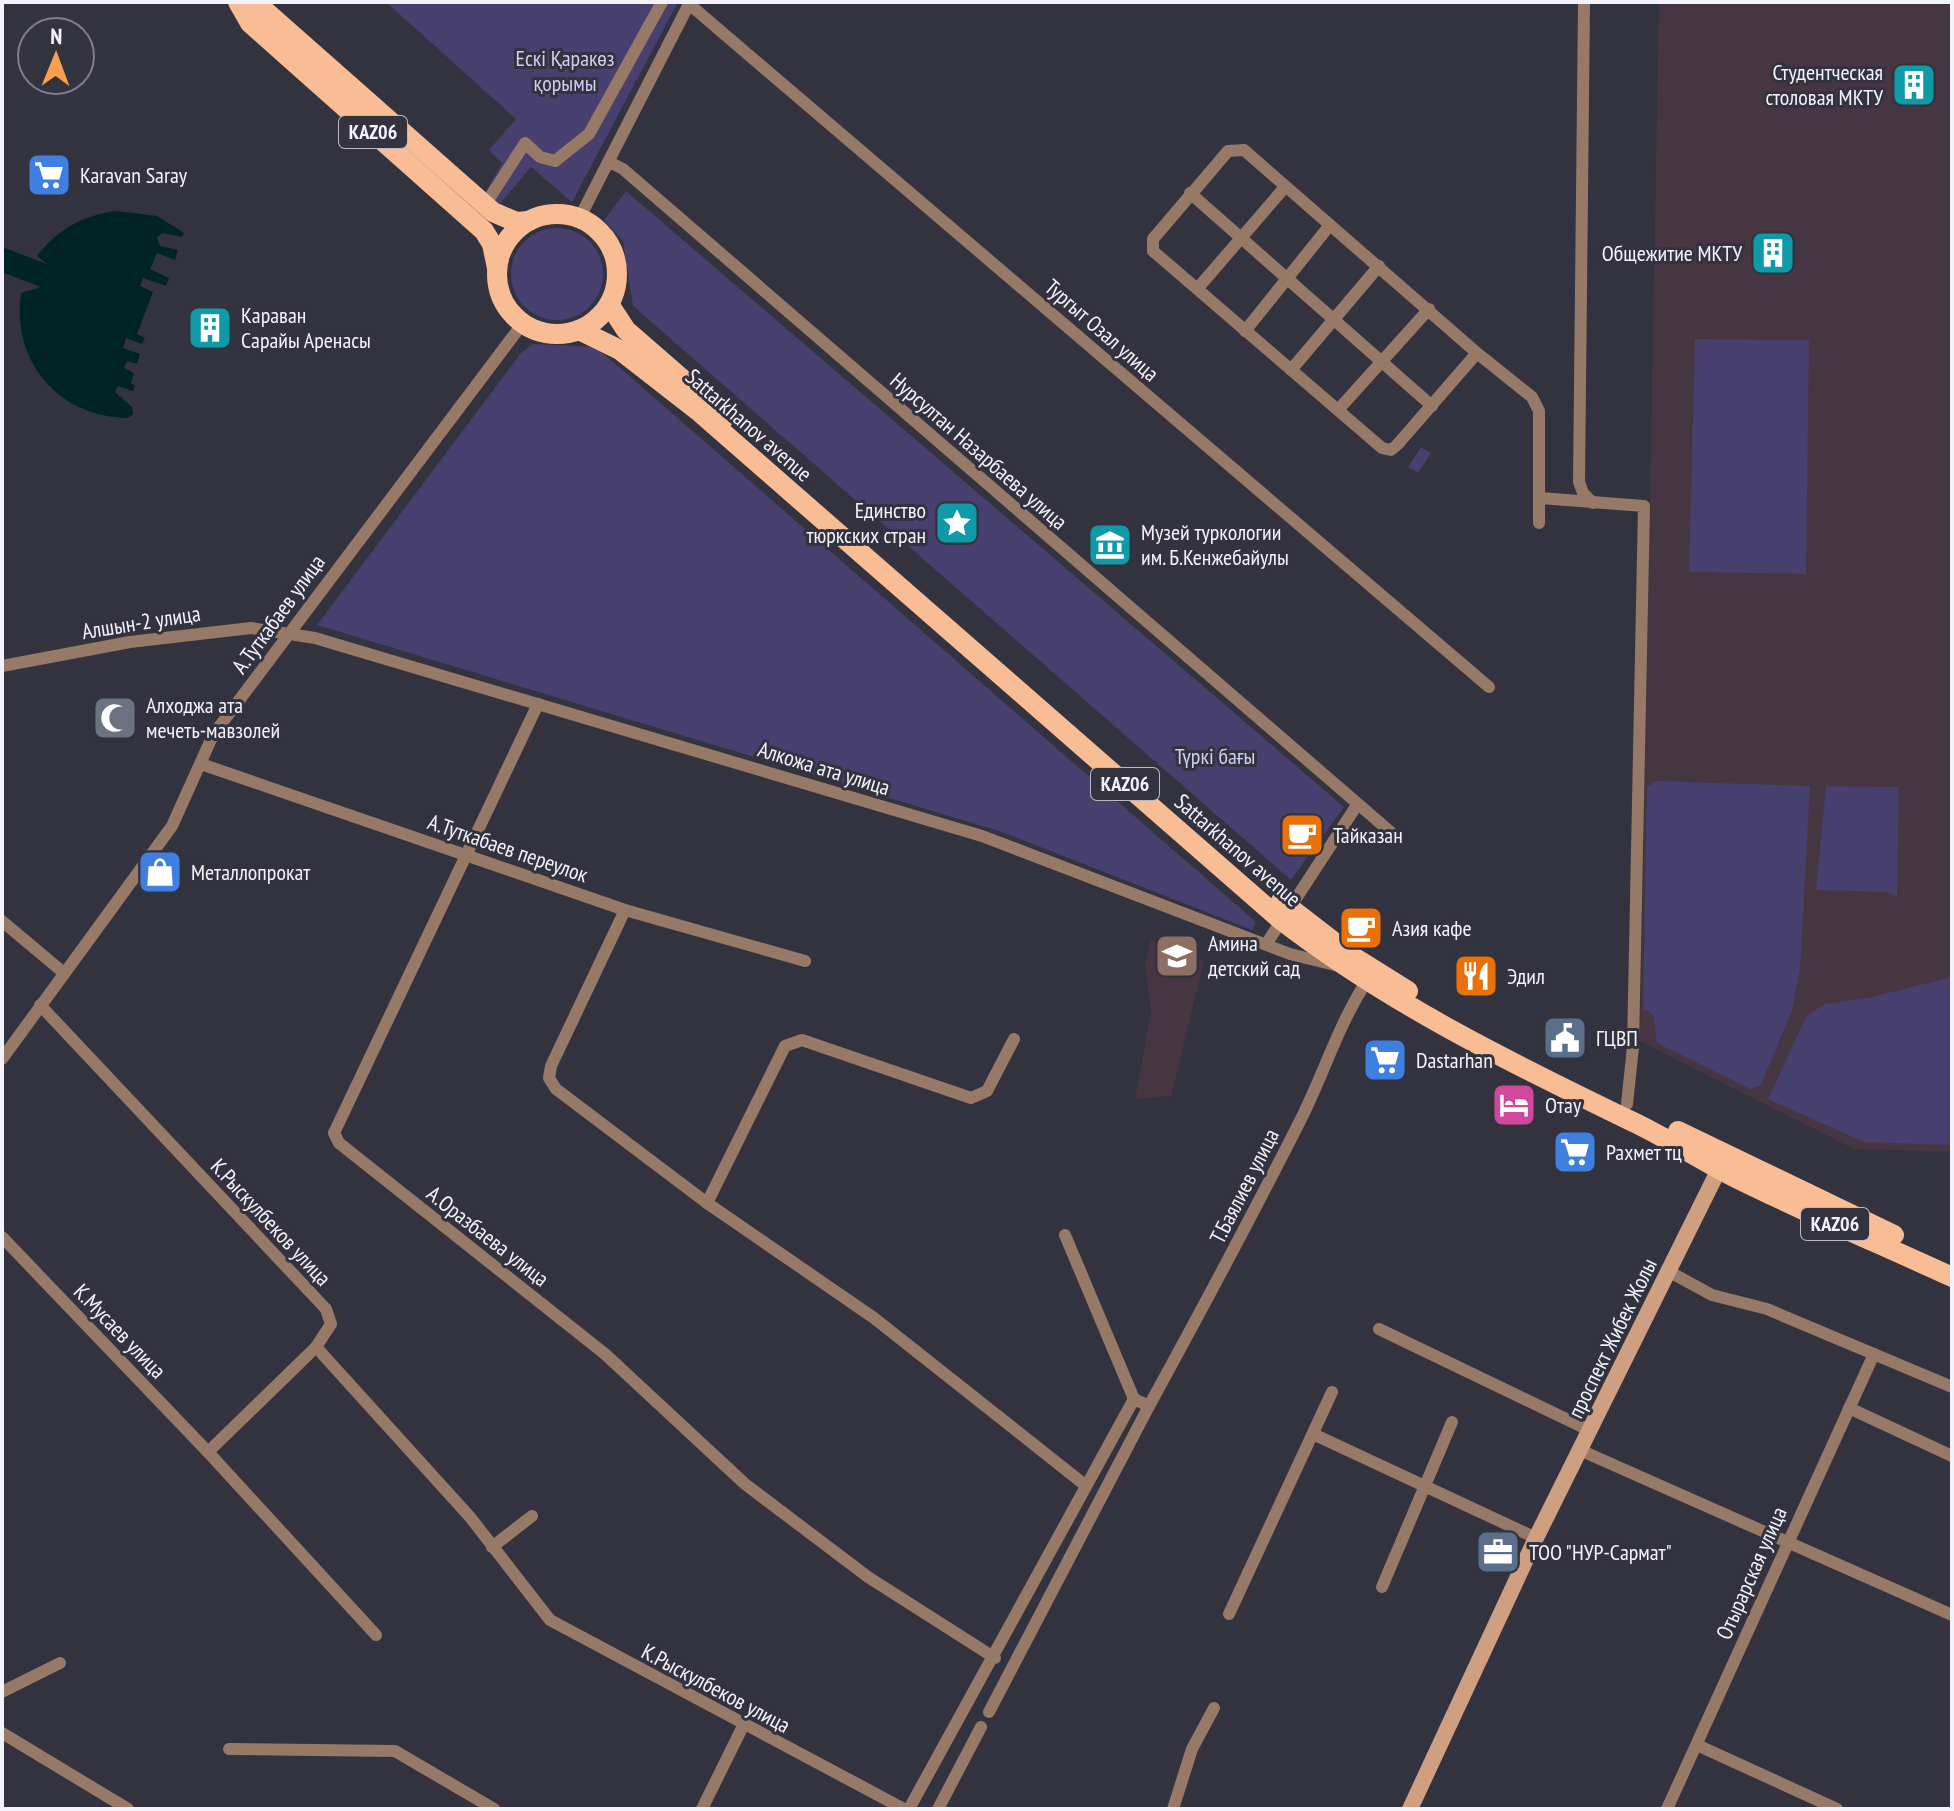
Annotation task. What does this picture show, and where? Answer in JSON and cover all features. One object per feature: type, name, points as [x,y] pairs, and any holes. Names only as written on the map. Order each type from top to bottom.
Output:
[{"type":"main road","name":"KАZ06","points":[[238,2],[250,23],[484,231],[492,244],[501,295],[523,323],[550,334],[579,330]]},
{"type":"main road","name":"KАZ06","points":[[246,2],[263,9],[485,205],[505,219],[529,221],[559,215],[579,219]]},
{"type":"main road","points":[[579,219],[596,229],[614,254],[616,285],[609,304],[596,319],[579,330]]},
{"type":"main road","points":[[497,268],[507,242],[529,221]]},
{"type":"main road","name":"Sattarkhanov avenue","points":[[609,304],[626,330],[1342,967],[1454,1034],[1631,1121],[1952,1262]]},
{"type":"main road","name":"Sattarkhanov avenue","points":[[579,330],[620,350],[697,410],[1285,914],[1448,1015],[1627,1104],[1722,1163],[1952,1277]]},
{"type":"main road","name":"проспект Жибек Жолы","points":[[1410,1809],[1536,1538],[1582,1451],[1722,1163]]},
{"type":"street","points":[[485,205],[525,143],[540,157],[555,161],[589,134],[662,2]]},
{"type":"street","points":[[1584,2],[1579,482],[1583,493],[1593,503]]},
{"type":"street","points":[[579,219],[690,3]]},
{"type":"street","name":"Тургыт Озал улица","points":[[690,3],[1489,687]]},
{"type":"street","points":[[1477,353],[1391,450],[1382,448],[1150,245],[1190,193],[1228,151],[1236,148],[1244,150],[1537,403],[1539,523]]},
{"type":"street","name":"Нурсултан Назарбаева улица","points":[[609,162],[623,169],[1394,835]]},
{"type":"street","points":[[1198,288],[1285,187]]},
{"type":"street","points":[[1190,193],[1432,406]]},
{"type":"street","points":[[1245,331],[1330,225]]},
{"type":"street","points":[[1291,370],[1379,266]]},
{"type":"street","points":[[1338,410],[1429,309]]},
{"type":"street","name":"А.Туткабаев улица","points":[[2,1059],[172,826],[213,735],[523,323]]},
{"type":"street","points":[[1540,498],[1644,506],[1633,1047],[1627,1104]]},
{"type":"street","name":"Алшын-2 улица","points":[[2,666],[180,635],[251,628],[286,635]]},
{"type":"street","name":"Алкожа ата улица","points":[[286,635],[315,638],[982,836],[1290,954],[1342,967]]},
{"type":"street","name":"А.Оразбаева улица","points":[[538,704],[337,1121],[334,1133],[339,1143],[605,1354],[745,1484],[868,1577],[995,1658]]},
{"type":"street","name":"А.Туткабаев переулок","points":[[201,764],[625,910],[805,961]]},
{"type":"street","points":[[1267,943],[1357,805]]},
{"type":"street","points":[[625,910],[551,1066],[549,1078],[556,1089],[707,1203],[874,1318],[1085,1485]]},
{"type":"street","points":[[2,921],[64,973]]},
{"type":"street","name":"Т.Баялиев улица","points":[[989,1712],[1247,1226],[1306,1108],[1343,1018],[1366,982]]},
{"type":"street","name":"К.Рыскулбеков улица","points":[[40,1005],[326,1309],[331,1324],[316,1347],[470,1517],[550,1620],[743,1726],[907,1809]]},
{"type":"street","points":[[707,1203],[785,1046],[792,1041],[802,1040],[971,1098],[987,1091],[1014,1039]]},
{"type":"street","points":[[1065,1235],[1134,1399],[1149,1406]]},
{"type":"street","name":"К.Мусаев улица","points":[[2,1237],[208,1452],[376,1635]]},
{"type":"street","points":[[1668,1271],[1712,1295],[1767,1309],[1952,1387]]},
{"type":"street","points":[[1379,1329],[1591,1431]]},
{"type":"street","points":[[208,1452],[316,1347]]},
{"type":"street","name":"Отырарская улица","points":[[1667,1809],[1874,1354]]},
{"type":"street","points":[[1229,1614],[1332,1392]]},
{"type":"street","points":[[907,1809],[995,1658],[1085,1485],[1134,1399]]},
{"type":"street","points":[[1849,1408],[1952,1456]]},
{"type":"street","points":[[1382,1587],[1452,1422]]},
{"type":"street","points":[[1313,1434],[1536,1538]]},
{"type":"street","points":[[1582,1451],[1952,1615]]},
{"type":"street","points":[[492,1547],[532,1516]]},
{"type":"street","points":[[2,1692],[60,1663]]},
{"type":"street","points":[[1173,1809],[1192,1749],[1214,1708]]},
{"type":"street","points":[[702,1809],[743,1726]]},
{"type":"street","points":[[938,1809],[981,1727]]},
{"type":"street","points":[[2,1733],[128,1809]]},
{"type":"street","points":[[1697,1745],[1837,1809]]},
{"type":"street","points":[[229,1749],[395,1751],[494,1809]]},
{"type":"shaded area","points":[[1659,2],[1952,2],[1952,1152],[1854,1149],[1640,1041]]},
{"type":"shaded area","points":[[117,211],[157,216],[184,233],[182,237],[163,233],[157,237],[160,246],[178,250],[175,260],[157,253],[150,269],[169,278],[166,286],[143,278],[140,286],[153,292],[137,334],[145,338],[142,344],[126,338],[123,348],[140,354],[137,364],[127,361],[124,368],[134,373],[131,383],[135,386],[133,391],[118,386],[115,392],[132,407],[133,414],[128,418],[81,408],[61,396],[45,381],[32,363],[20,318],[21,293],[41,287],[2,272],[2,247],[47,264],[37,256],[63,231],[82,220]]},
{"type":"shaded area","points":[[1151,940],[1204,961],[1171,1096],[1135,1099],[1151,1011],[1145,965]]},
{"type":"green space","name":"Ескі Қаракөз қорымы","points":[[386,2],[678,2],[572,202],[531,167],[498,206],[484,195],[502,163],[489,150],[516,119]]},
{"type":"green space","name":"Түркі бағы","points":[[626,191],[1344,807],[1291,880],[633,306],[623,241],[604,220]]},
{"type":"green space","points":[[557,228],[575,232],[589,242],[599,256],[603,274],[599,292],[589,306],[575,316],[557,320],[539,316],[525,306],[515,292],[511,274],[515,256],[525,242],[539,232]]},
{"type":"green space","points":[[1695,339],[1809,340],[1806,574],[1689,572]]},
{"type":"green space","points":[[533,344],[596,347],[1256,922],[1252,930],[1002,832],[317,625],[521,353]]},
{"type":"green space","points":[[1421,447],[1431,453],[1418,473],[1408,467]]},
{"type":"green space","points":[[1656,781],[1810,786],[1800,969],[1792,1010],[1761,1085],[1750,1089],[1657,1043],[1653,1014],[1643,1009],[1647,787]]},
{"type":"green space","points":[[1826,786],[1899,787],[1897,896],[1886,892],[1816,890]]},
{"type":"green space","points":[[1952,977],[1952,1145],[1864,1142],[1768,1099],[1806,1017],[1824,1004],[1868,998]]},
{"type":"place","name":"Студентческая столовая МКТУ","points":[[1914,85]]},
{"type":"place","name":"Karavan Saray","points":[[49,175]]},
{"type":"place","name":"Общежитие МКТУ","points":[[1773,253]]},
{"type":"place","name":"Караван Сарайы Аренасы","points":[[210,328]]},
{"type":"place","name":"Единство тюркских стран","points":[[957,523]]},
{"type":"place","name":"Музей туркологии им. Б.Кенжебайулы","points":[[1110,545]]},
{"type":"place","name":"Алходжа ата мечеть-мавзолей","points":[[115,718]]},
{"type":"place","name":"Тайказан","points":[[1302,835]]},
{"type":"place","name":"Металлопрокат","points":[[160,872]]},
{"type":"place","name":"Азия кафе","points":[[1361,928]]},
{"type":"place","name":"Амина детский сад","points":[[1177,956]]},
{"type":"place","name":"Эдил","points":[[1476,976]]},
{"type":"place","name":"ГЦВП","points":[[1565,1038]]},
{"type":"place","name":"Dastarhan","points":[[1385,1060]]},
{"type":"place","name":"Отау","points":[[1514,1105]]},
{"type":"place","name":"Рахмет тц","points":[[1575,1152]]},
{"type":"place","name":"ТОО \"НУР-Сармат\"","points":[[1498,1552]]}]
